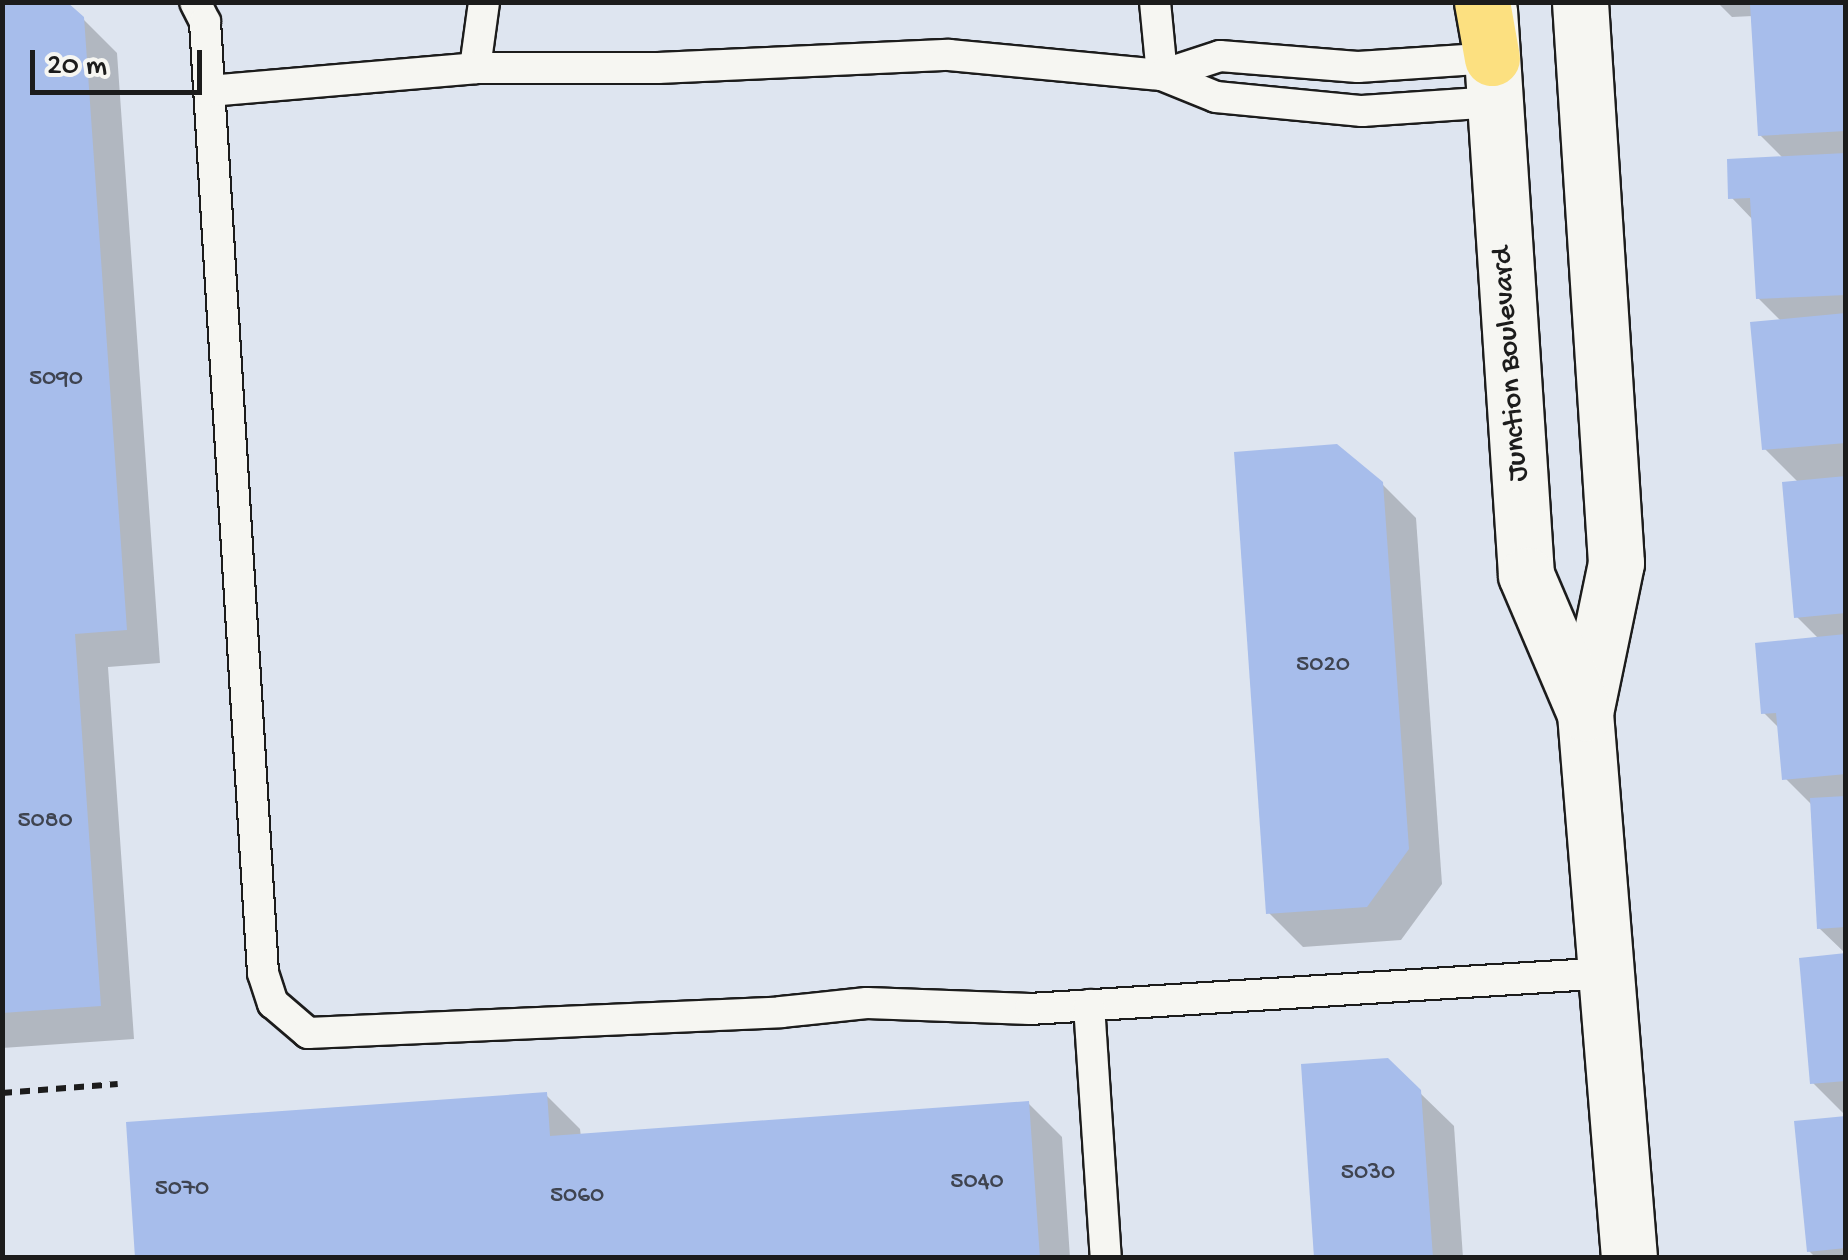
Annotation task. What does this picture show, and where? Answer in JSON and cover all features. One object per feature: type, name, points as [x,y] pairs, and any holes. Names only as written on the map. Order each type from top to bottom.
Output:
[{"type":"main road","points":[[1486,2],[1494,80]]},
{"type":"main road","name":"Junction Boulevard","points":[[1580,2],[1616,563],[1585,714],[1629,1258]]},
{"type":"main road","name":"Junction Boulevard","points":[[1494,80],[1526,575],[1585,714]]},
{"type":"lane","points":[[195,2],[205,22],[262,973],[273,1004],[308,1034],[781,1012],[867,1002],[1030,1008],[1608,973]]},
{"type":"lane","points":[[474,68],[484,2]]},
{"type":"lane","points":[[1155,2],[1162,75]]},
{"type":"lane","points":[[208,91],[474,68],[658,68],[949,55],[1162,75],[1216,97],[1362,111],[1494,80]]},
{"type":"lane","points":[[1162,75],[1220,56],[1494,80]]},
{"type":"lane","points":[[1089,1005],[1106,1258]]},
{"type":"path","points":[[2,1093],[118,1084]]},
{"type":"building","points":[[2,2],[67,2],[84,17],[127,630],[75,634],[101,1006],[2,1013]]},
{"type":"building","points":[[1846,2],[1846,131],[1758,136],[1750,4]]},
{"type":"building","points":[[1846,153],[1846,295],[1756,299],[1750,198],[1728,199],[1727,159]]},
{"type":"building","points":[[1846,313],[1846,443],[1762,450],[1750,322]]},
{"type":"building","points":[[1337,444],[1383,482],[1409,849],[1367,907],[1266,914],[1234,452]]},
{"type":"building","points":[[1846,476],[1846,613],[1794,618],[1782,482]]},
{"type":"building","points":[[1846,634],[1846,774],[1782,780],[1776,713],[1761,714],[1755,643]]},
{"type":"building","points":[[1846,796],[1846,927],[1817,929],[1810,798]]},
{"type":"building","points":[[1846,953],[1846,1081],[1810,1084],[1799,958]]},
{"type":"building","points":[[1388,1058],[1421,1090],[1433,1258],[1314,1258],[1301,1064]]},
{"type":"building","points":[[547,1092],[550,1136],[1029,1101],[1040,1258],[135,1258],[126,1122]]},
{"type":"building","points":[[1846,1116],[1846,1248],[1807,1252],[1794,1121]]}]
